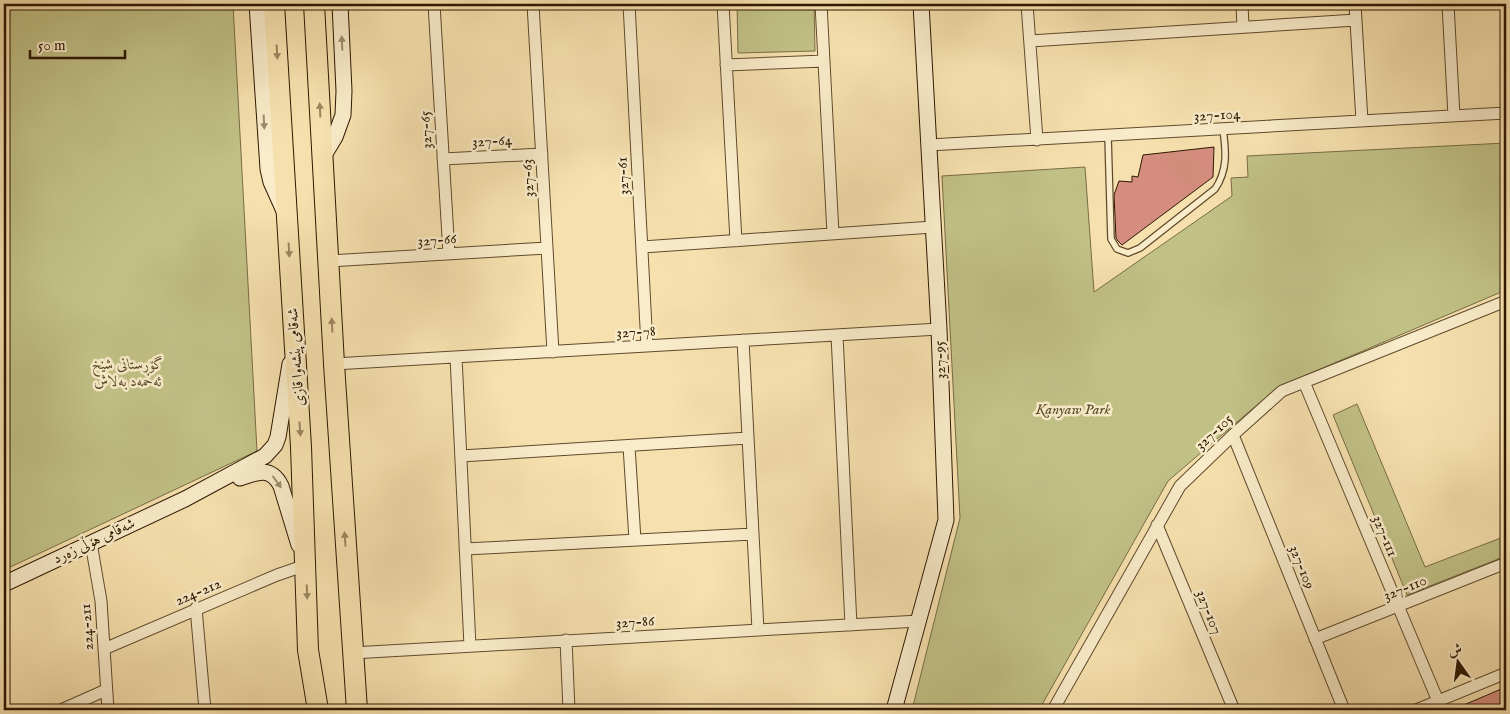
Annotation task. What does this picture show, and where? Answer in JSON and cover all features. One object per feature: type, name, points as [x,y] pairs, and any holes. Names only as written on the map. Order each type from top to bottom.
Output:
[{"type":"highway","name":"شەقامی پێشەوا قازی","points":[[274,4],[302,447],[308,650],[318,710]]},
{"type":"highway","points":[[306,4],[316,44]]},
{"type":"highway","points":[[314,4],[334,364],[357,709]]},
{"type":"highway","points":[[305,710],[308,650]]},
{"type":"street","points":[[258,4],[268,169],[271,182],[288,219]]},
{"type":"street","points":[[323,157],[335,137],[343,114],[344,91],[340,4]]},
{"type":"street","name":"327-65","points":[[434,4],[449,254]]},
{"type":"street","name":"327-63","points":[[533,4],[553,352]]},
{"type":"street","name":"327-61","points":[[629,4],[647,346]]},
{"type":"street","points":[[723,4],[736,240]]},
{"type":"street","points":[[821,4],[833,234]]},
{"type":"street","name":"327-95","points":[[894,710],[946,520],[939,329],[921,4]]},
{"type":"street","points":[[1027,4],[1037,140]]},
{"type":"street","points":[[1242,4],[1243,27]]},
{"type":"street","points":[[1355,4],[1362,121]]},
{"type":"street","points":[[1448,4],[1454,116]]},
{"type":"street","points":[[1030,41],[1356,20]]},
{"type":"street","points":[[726,65],[824,61]]},
{"type":"street","name":"327-104","points":[[929,145],[1506,114]]},
{"type":"street","name":"327-64","points":[[443,159],[542,154]]},
{"type":"street","points":[[642,247],[933,227]]},
{"type":"street","name":"327-66","points":[[328,261],[547,248]]},
{"type":"street","name":"327-105","points":[[1053,710],[1180,486],[1233,435],[1282,392],[1506,301]]},
{"type":"street","name":"327-78","points":[[334,364],[939,329]]},
{"type":"street","name":"شەقامی هۆڵی زەرد","points":[[4,584],[185,499],[260,460],[270,452],[275,445],[280,429],[294,334]]},
{"type":"street","points":[[837,335],[851,625]]},
{"type":"street","points":[[743,340],[758,630]]},
{"type":"street","points":[[456,357],[470,646]]},
{"type":"street","name":"327-111","points":[[1304,382],[1438,701]]},
{"type":"street","name":"327-109","points":[[1233,435],[1344,710]]},
{"type":"street","points":[[461,456],[748,438]]},
{"type":"street","points":[[629,446],[635,540]]},
{"type":"street","name":"شەقامی هۆڵی زەرد","points":[[185,499],[256,472],[273,475],[281,486],[306,566]]},
{"type":"street","name":"327-107","points":[[1157,525],[1234,710]]},
{"type":"street","points":[[465,549],[753,534]]},
{"type":"street","name":"224-211","points":[[91,543],[99,581],[108,710]]},
{"type":"street","name":"327-110","points":[[1315,639],[1506,563]]},
{"type":"street","name":"224-212","points":[[104,649],[196,608],[277,575],[306,566]]},
{"type":"street","points":[[196,608],[205,710]]},
{"type":"street","name":"327-86","points":[[352,653],[919,621]]},
{"type":"street","points":[[566,640],[569,710]]},
{"type":"street","points":[[1416,710],[1506,674]]},
{"type":"street","points":[[61,710],[106,690]]},
{"type":"lane","points":[[1108,136],[1111,239],[1117,249],[1128,253],[1140,248],[1215,189],[1225,171],[1224,129]]},
{"type":"green space","name":"گۆڕستانی شێخ ئەحمەد بەلاش","points":[[4,4],[233,4],[257,451],[4,570]]},
{"type":"green space","points":[[737,4],[814,4],[815,51],[738,53]]},
{"type":"green space","name":"Kanyaw Park","points":[[1506,143],[1506,217],[1502,218],[1506,261],[1506,290],[1278,387],[1168,481],[1039,710],[912,710],[960,518],[942,176],[1085,167],[1094,292],[1232,196],[1231,178],[1248,177],[1247,156]]},
{"type":"green space","points":[[1357,404],[1425,567],[1506,536],[1506,556],[1407,595],[1333,415]]},
{"type":"building","points":[[1214,147],[1213,177],[1122,245],[1116,238],[1114,195],[1119,181],[1132,182],[1132,176],[1138,177],[1143,155]]},
{"type":"building","points":[[1506,687],[1506,710],[1452,710]]}]
